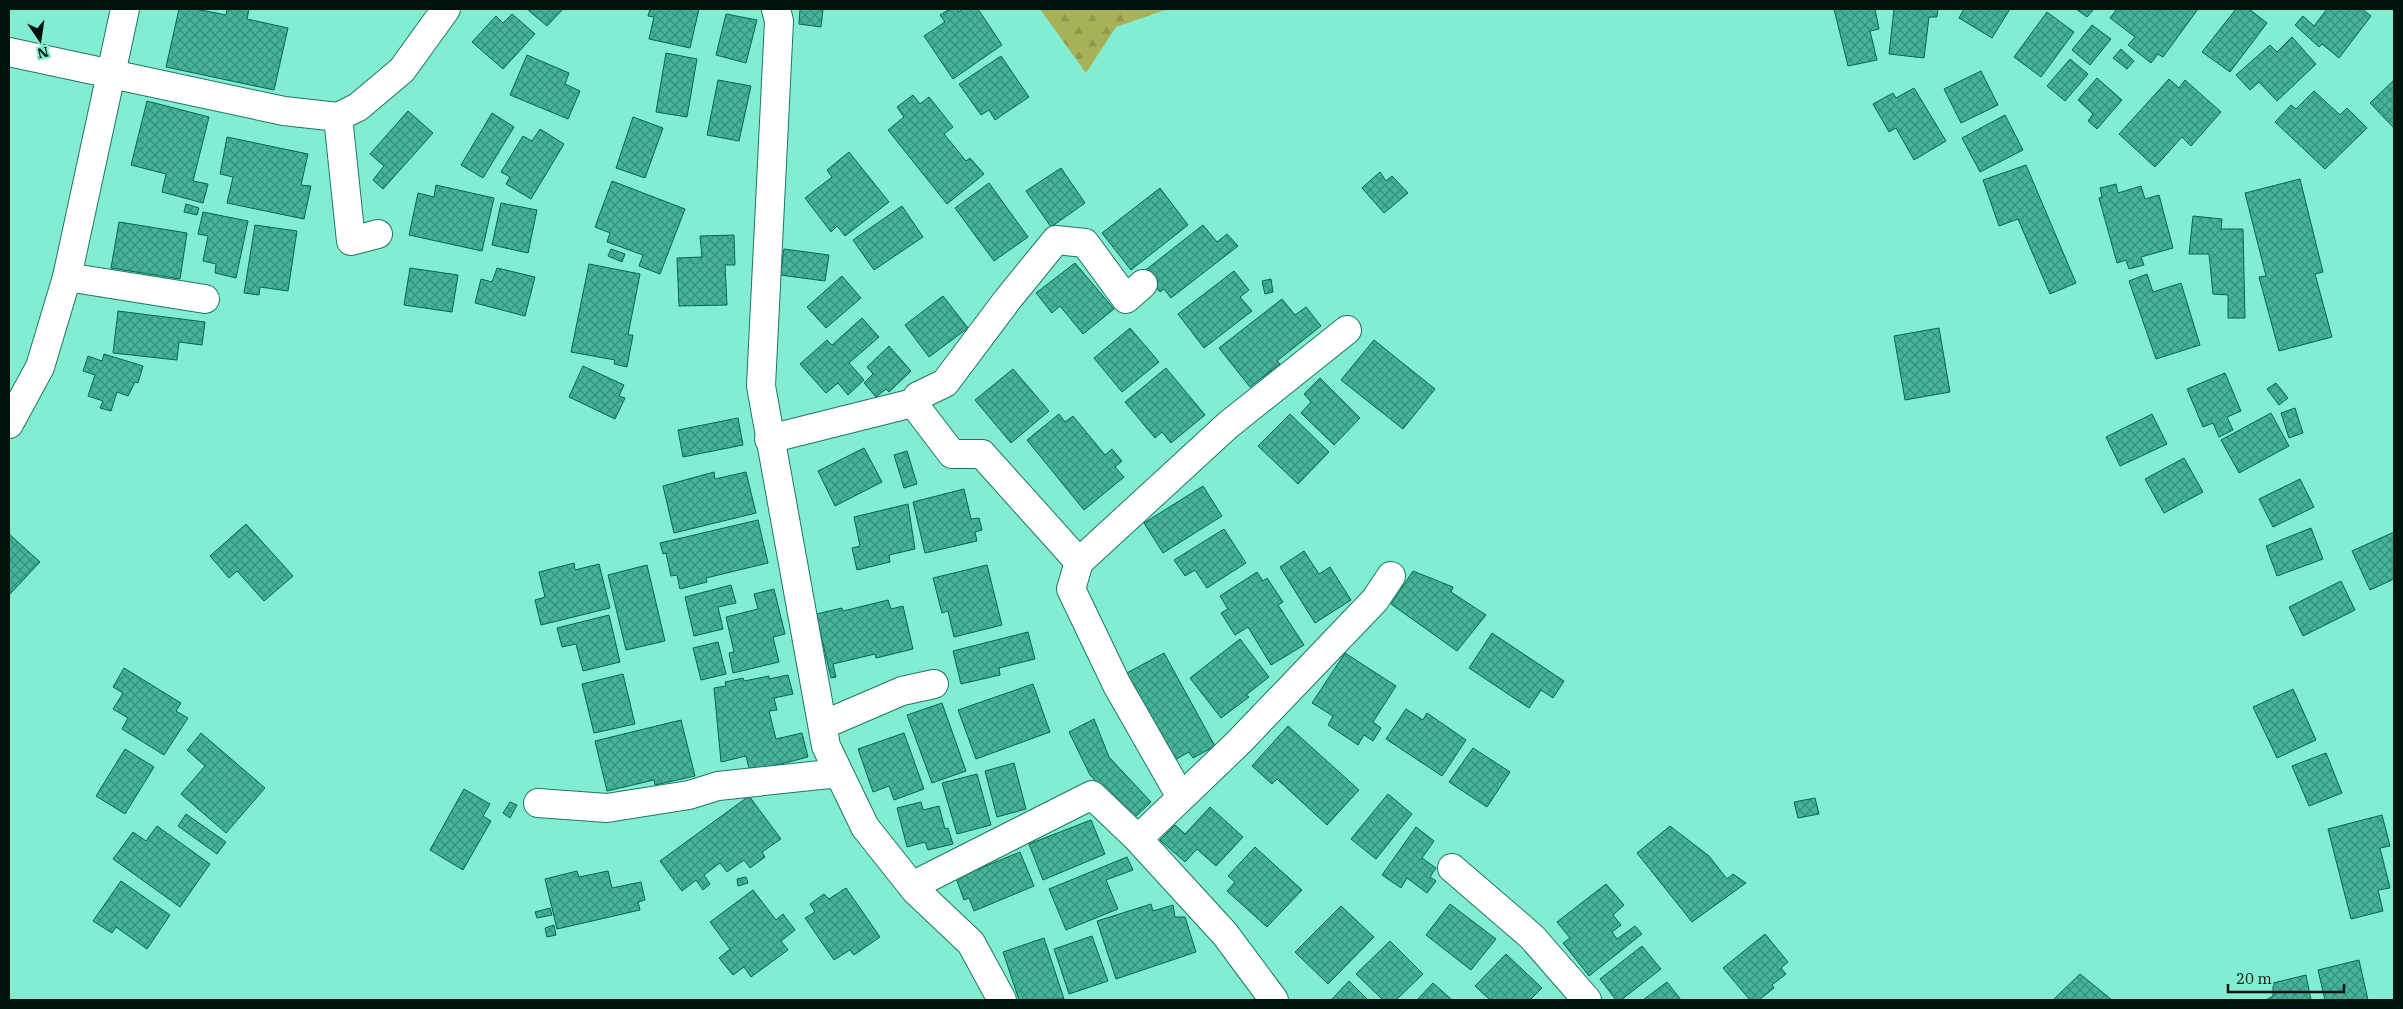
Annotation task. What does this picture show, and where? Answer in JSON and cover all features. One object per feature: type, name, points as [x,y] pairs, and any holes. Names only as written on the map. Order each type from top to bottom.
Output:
[{"type":"street","points":[[9,424],[40,367],[67,277],[125,9]]},
{"type":"street","points":[[9,52],[284,111],[338,117],[358,107],[402,70],[446,9]]},
{"type":"street","points":[[776,9],[779,21],[761,386],[769,440],[826,746],[864,827],[912,886],[971,943],[1002,1000]]},
{"type":"street","points":[[338,117],[351,241],[378,234]]},
{"type":"street","points":[[769,440],[912,403],[918,396],[946,383],[1008,299],[1056,240],[1085,243],[1126,299],[1143,284]]},
{"type":"street","points":[[67,277],[205,299]]},
{"type":"street","points":[[1181,797],[1117,685],[1072,588],[1079,562],[1228,425],[1347,330]]},
{"type":"street","points":[[912,403],[952,454],[982,454],[1079,562]]},
{"type":"street","points":[[1138,838],[1239,742],[1375,600],[1390,576]]},
{"type":"street","points":[[822,725],[902,691],[934,684]]},
{"type":"street","points":[[538,803],[607,808],[690,795],[718,786],[839,773]]},
{"type":"street","points":[[912,886],[1092,795],[1138,838],[1225,934],[1274,1000]]},
{"type":"street","points":[[1452,868],[1532,937],[1587,1000]]},
{"type":"green space","points":[[1040,9],[1168,9],[1116,27],[1086,73]]},
{"type":"building","points":[[179,9],[196,9],[226,15],[227,9],[249,9],[247,19],[288,28],[274,90],[166,67]]},
{"type":"building","points":[[527,9],[563,9],[547,26]]},
{"type":"building","points":[[650,9],[699,9],[690,48],[649,39],[654,17],[648,16]]},
{"type":"building","points":[[800,9],[823,9],[821,27],[799,24]]},
{"type":"building","points":[[950,9],[957,9],[959,12],[963,9],[978,9],[1002,45],[953,79],[924,36],[945,22],[940,15]]},
{"type":"building","points":[[1834,9],[1875,9],[1879,29],[1870,31],[1877,60],[1848,66]]},
{"type":"building","points":[[1894,9],[1938,9],[1937,17],[1929,17],[1924,58],[1889,54]]},
{"type":"building","points":[[1964,9],[2010,9],[1992,38],[1959,18]]},
{"type":"building","points":[[2076,9],[2094,9],[2087,17]]},
{"type":"building","points":[[2117,9],[2198,9],[2163,57],[2158,54],[2151,63],[2128,45],[2135,37],[2110,18]]},
{"type":"building","points":[[2236,9],[2249,9],[2267,23],[2230,72],[2202,52]]},
{"type":"building","points":[[2327,9],[2362,9],[2371,16],[2339,58],[2322,44],[2319,47],[2295,25],[2303,16],[2314,26]]},
{"type":"building","points":[[2047,12],[2074,32],[2041,77],[2014,57]]},
{"type":"building","points":[[512,14],[535,34],[503,69],[472,42],[496,16],[503,23]]},
{"type":"building","points":[[726,14],[757,20],[746,63],[716,55]]},
{"type":"building","points":[[2092,25],[2111,39],[2090,65],[2072,50]]},
{"type":"building","points":[[2292,37],[2316,64],[2277,101],[2259,82],[2250,90],[2236,75],[2270,45],[2277,52]]},
{"type":"building","points":[[2121,49],[2134,61],[2127,69],[2113,58]]},
{"type":"building","points":[[666,53],[697,59],[687,117],[656,112]]},
{"type":"building","points":[[527,55],[569,73],[565,84],[580,91],[568,119],[510,95]]},
{"type":"building","points":[[1001,56],[1029,97],[995,120],[989,110],[981,115],[959,84]]},
{"type":"building","points":[[2070,59],[2088,74],[2065,101],[2047,86]]},
{"type":"building","points":[[1981,71],[1998,105],[1961,123],[1944,89]]},
{"type":"building","points":[[2097,78],[2122,100],[2097,129],[2088,121],[2093,114],[2078,100]]},
{"type":"building","points":[[2169,79],[2179,88],[2185,80],[2221,112],[2191,146],[2182,137],[2155,167],[2119,134]]},
{"type":"building","points":[[718,80],[751,86],[739,141],[707,135]]},
{"type":"building","points":[[2394,80],[2394,128],[2370,103]]},
{"type":"building","points":[[1914,88],[1946,141],[1914,160],[1896,128],[1889,132],[1873,104],[1893,93],[1896,98]]},
{"type":"building","points":[[2314,91],[2340,115],[2347,108],[2367,128],[2325,169],[2275,122],[2291,105],[2296,109]]},
{"type":"building","points":[[913,95],[920,104],[929,97],[953,127],[944,134],[966,161],[970,158],[984,174],[947,204],[888,130],[904,117],[897,107]]},
{"type":"building","points":[[147,101],[209,117],[193,181],[208,184],[203,203],[162,192],[166,174],[131,165]]},
{"type":"building","points":[[408,111],[433,133],[383,189],[373,180],[384,166],[370,154]]},
{"type":"building","points":[[492,113],[514,127],[483,178],[461,165]]},
{"type":"building","points":[[2005,115],[2023,150],[1980,172],[1962,138]]},
{"type":"building","points":[[633,117],[663,128],[645,178],[616,168]]},
{"type":"building","points":[[540,129],[564,144],[531,199],[506,184],[510,177],[501,172],[523,136],[532,141]]},
{"type":"building","points":[[227,137],[308,154],[301,185],[311,186],[304,219],[227,203],[233,177],[220,174]]},
{"type":"building","points":[[849,152],[889,202],[845,236],[837,226],[831,232],[805,198],[832,177],[827,170]]},
{"type":"building","points":[[2026,165],[2076,283],[2050,294],[2018,219],[1999,226],[1983,180]]},
{"type":"building","points":[[1061,168],[1085,203],[1051,227],[1026,191]]},
{"type":"building","points":[[1380,172],[1386,181],[1392,176],[1408,193],[1384,213],[1362,188]]},
{"type":"building","points":[[2300,179],[2323,272],[2315,274],[2332,337],[2279,351],[2259,277],[2266,276],[2245,193]]},
{"type":"building","points":[[612,181],[685,209],[660,274],[639,266],[643,255],[607,242],[610,233],[595,227]]},
{"type":"building","points":[[989,183],[1028,237],[994,261],[955,208]]},
{"type":"building","points":[[2116,184],[2118,193],[2141,186],[2145,199],[2159,195],[2173,248],[2141,257],[2144,265],[2129,269],[2126,260],[2117,263],[2099,198],[2102,197],[2100,188]]},
{"type":"building","points":[[436,185],[494,198],[482,251],[409,235],[418,193],[434,197]]},
{"type":"building","points":[[1160,188],[1188,225],[1131,270],[1102,233]]},
{"type":"building","points":[[501,203],[537,210],[528,253],[492,245]]},
{"type":"building","points":[[186,204],[199,208],[197,215],[184,212]]},
{"type":"building","points":[[902,206],[923,237],[874,270],[853,240]]},
{"type":"building","points":[[203,212],[248,221],[236,278],[215,273],[216,264],[203,261],[208,236],[198,234]]},
{"type":"building","points":[[2193,216],[2222,219],[2221,229],[2243,229],[2245,318],[2228,318],[2228,295],[2213,294],[2209,254],[2189,254]]},
{"type":"building","points":[[119,222],[187,233],[180,279],[111,268]]},
{"type":"building","points":[[255,225],[297,231],[288,291],[260,287],[259,295],[244,293]]},
{"type":"building","points":[[1203,225],[1217,242],[1227,234],[1238,246],[1171,298],[1164,289],[1160,292],[1143,272]]},
{"type":"building","points":[[734,235],[735,265],[725,265],[727,305],[679,306],[677,258],[702,257],[700,236]]},
{"type":"building","points":[[611,249],[625,254],[622,262],[608,256]]},
{"type":"building","points":[[784,249],[829,255],[825,281],[780,275]]},
{"type":"building","points":[[1075,263],[1114,309],[1083,334],[1060,306],[1052,313],[1036,293]]},
{"type":"building","points":[[589,264],[640,274],[628,335],[633,335],[627,367],[614,364],[615,360],[571,352]]},
{"type":"building","points":[[410,268],[458,275],[452,312],[404,305]]},
{"type":"building","points":[[497,268],[535,277],[525,316],[475,303],[481,279],[492,282]]},
{"type":"building","points":[[1234,271],[1249,290],[1240,297],[1252,311],[1204,348],[1178,314]]},
{"type":"building","points":[[2147,274],[2153,292],[2181,283],[2200,345],[2156,359],[2129,281]]},
{"type":"building","points":[[842,276],[861,298],[826,328],[807,307]]},
{"type":"building","points":[[1271,279],[1273,292],[1265,294],[1262,281]]},
{"type":"building","points":[[943,296],[968,328],[929,357],[905,325]]},
{"type":"building","points":[[1282,299],[1295,315],[1306,307],[1321,326],[1277,361],[1280,364],[1250,387],[1219,348]]},
{"type":"building","points":[[118,311],[205,322],[202,345],[179,342],[177,360],[113,353]]},
{"type":"building","points":[[862,318],[879,337],[849,363],[864,380],[848,395],[838,383],[826,393],[800,364],[827,340],[832,345]]},
{"type":"building","points":[[1130,328],[1159,362],[1122,392],[1094,358]]},
{"type":"building","points":[[1939,328],[1950,392],[1905,400],[1894,336]]},
{"type":"building","points":[[1374,340],[1435,389],[1403,429],[1341,380]]},
{"type":"building","points":[[889,346],[911,371],[889,392],[886,389],[876,397],[864,383],[873,374],[867,367]]},
{"type":"building","points":[[104,354],[143,366],[138,383],[135,382],[128,396],[117,392],[111,411],[100,408],[103,401],[88,396],[95,375],[83,371],[88,356],[102,361]]},
{"type":"building","points":[[583,366],[624,385],[619,396],[625,398],[615,419],[569,397]]},
{"type":"building","points":[[1166,368],[1205,415],[1171,443],[1162,432],[1155,438],[1125,402]]},
{"type":"building","points":[[1013,369],[1049,411],[1011,443],[975,400]]},
{"type":"building","points":[[2225,373],[2241,411],[2227,417],[2233,430],[2219,437],[2213,423],[2203,427],[2187,389]]},
{"type":"building","points":[[1320,378],[1360,418],[1334,445],[1301,413],[1311,402],[1304,394]]},
{"type":"building","points":[[2276,383],[2288,398],[2279,405],[2267,389]]},
{"type":"building","points":[[2295,408],[2303,433],[2289,438],[2281,413]]},
{"type":"building","points":[[2271,413],[2289,446],[2239,473],[2221,440]]},
{"type":"building","points":[[1059,414],[1065,422],[1073,416],[1105,455],[1112,449],[1122,461],[1115,467],[1124,477],[1084,510],[1027,440]]},
{"type":"building","points":[[1290,414],[1329,452],[1298,484],[1258,446]]},
{"type":"building","points":[[2152,414],[2167,444],[2120,466],[2106,437]]},
{"type":"building","points":[[738,418],[743,445],[683,457],[678,430]]},
{"type":"building","points":[[864,448],[882,482],[835,506],[818,471]]},
{"type":"building","points":[[907,451],[917,484],[904,488],[894,455]]},
{"type":"building","points":[[2184,458],[2203,492],[2164,513],[2145,479]]},
{"type":"building","points":[[714,472],[715,479],[746,472],[756,513],[674,533],[663,486]]},
{"type":"building","points":[[2300,479],[2314,507],[2273,527],[2259,499]]},
{"type":"building","points":[[1203,486],[1222,516],[1163,553],[1144,523]]},
{"type":"building","points":[[964,489],[971,519],[979,518],[982,530],[975,532],[977,541],[925,553],[913,502]]},
{"type":"building","points":[[908,504],[915,549],[889,555],[890,562],[857,570],[852,548],[860,546],[854,517]]},
{"type":"building","points":[[758,520],[768,563],[706,578],[707,582],[680,589],[677,575],[671,576],[666,553],[663,554],[660,543]]},
{"type":"building","points":[[246,524],[293,576],[264,601],[237,571],[229,578],[210,556]]},
{"type":"building","points":[[2311,528],[2323,559],[2277,576],[2266,546]]},
{"type":"building","points":[[1224,529],[1246,563],[1207,588],[1195,570],[1185,576],[1174,560]]},
{"type":"building","points":[[2394,532],[2394,579],[2370,590],[2352,551]]},
{"type":"building","points":[[9,534],[40,562],[9,595]]},
{"type":"building","points":[[1304,551],[1319,574],[1330,567],[1351,600],[1315,623],[1280,567]]},
{"type":"building","points":[[574,563],[575,570],[599,564],[610,608],[541,625],[535,600],[545,597],[539,572]]},
{"type":"building","points":[[647,565],[665,641],[626,650],[608,575]]},
{"type":"building","points":[[987,565],[1002,625],[954,637],[948,611],[942,613],[933,578]]},
{"type":"building","points":[[1413,571],[1453,587],[1451,592],[1486,615],[1457,651],[1391,604]]},
{"type":"building","points":[[1257,572],[1263,581],[1267,578],[1283,602],[1278,605],[1304,645],[1271,665],[1248,627],[1235,635],[1221,613],[1228,609],[1220,596]]},
{"type":"building","points":[[2341,581],[2355,610],[2303,636],[2289,607]]},
{"type":"building","points":[[731,585],[736,603],[718,607],[723,629],[694,636],[685,597]]},
{"type":"building","points":[[774,589],[785,634],[773,637],[779,662],[733,673],[729,653],[734,652],[726,617],[758,609],[754,594]]},
{"type":"building","points":[[888,600],[891,609],[903,606],[913,649],[876,658],[875,654],[833,664],[836,677],[831,678],[816,614],[842,608],[843,611]]},
{"type":"building","points":[[609,615],[620,662],[583,671],[576,644],[562,647],[557,628]]},
{"type":"building","points":[[1028,632],[1035,659],[999,668],[1000,675],[961,684],[953,651]]},
{"type":"building","points":[[1492,633],[1564,681],[1553,698],[1541,690],[1529,708],[1469,668]]},
{"type":"building","points":[[1240,639],[1269,677],[1246,695],[1249,697],[1221,718],[1190,678]]},
{"type":"building","points":[[718,642],[726,674],[701,680],[693,648]]},
{"type":"building","points":[[1164,653],[1215,746],[1193,758],[1189,752],[1173,761],[1125,674]]},
{"type":"building","points":[[1345,653],[1396,686],[1373,722],[1381,728],[1373,741],[1364,735],[1358,745],[1328,725],[1333,716],[1312,703]]},
{"type":"building","points":[[124,668],[181,703],[176,711],[188,718],[164,755],[122,729],[128,718],[113,709],[123,693],[113,687]]},
{"type":"building","points":[[623,674],[635,724],[594,733],[582,684]]},
{"type":"building","points":[[788,675],[793,694],[774,698],[777,710],[769,711],[776,739],[802,733],[808,757],[750,772],[746,756],[721,762],[714,688],[726,686],[725,682],[743,678],[744,681],[769,676],[769,679]]},
{"type":"building","points":[[1033,684],[1050,732],[976,759],[958,710]]},
{"type":"building","points":[[2293,689],[2316,740],[2277,758],[2253,707]]},
{"type":"building","points":[[942,703],[966,771],[932,783],[907,715]]},
{"type":"building","points":[[1406,709],[1423,720],[1427,713],[1466,740],[1442,776],[1386,739]]},
{"type":"building","points":[[1094,719],[1109,757],[1151,802],[1132,820],[1090,775],[1069,732]]},
{"type":"building","points":[[681,720],[695,776],[655,785],[654,780],[607,791],[595,741]]},
{"type":"building","points":[[1288,726],[1359,790],[1327,825],[1277,779],[1272,784],[1252,766]]},
{"type":"building","points":[[201,733],[265,788],[226,833],[181,794],[205,766],[187,750]]},
{"type":"building","points":[[904,733],[924,789],[894,800],[889,786],[873,792],[858,749]]},
{"type":"building","points":[[1473,748],[1510,772],[1487,807],[1449,782]]},
{"type":"building","points":[[125,749],[154,767],[125,814],[96,796]]},
{"type":"building","points":[[2326,753],[2342,793],[2309,806],[2292,766]]},
{"type":"building","points":[[1014,763],[1026,809],[997,817],[985,771]]},
{"type":"building","points":[[977,774],[991,825],[957,834],[942,783]]},
{"type":"building","points":[[464,789],[490,804],[483,816],[491,821],[463,870],[430,850]]},
{"type":"building","points":[[1388,794],[1412,814],[1376,859],[1351,839]]},
{"type":"building","points":[[749,796],[781,839],[762,852],[765,857],[750,868],[744,860],[727,872],[720,863],[704,875],[710,884],[703,890],[696,880],[682,891],[660,861]]},
{"type":"building","points":[[1815,798],[1819,814],[1798,818],[1794,802]]},
{"type":"building","points":[[510,802],[517,805],[510,818],[503,813]]},
{"type":"building","points":[[921,802],[923,810],[939,806],[945,829],[948,828],[953,844],[928,850],[925,842],[907,847],[897,808]]},
{"type":"building","points":[[1210,807],[1243,837],[1216,866],[1197,849],[1185,862],[1160,840],[1175,825],[1185,834]]},
{"type":"building","points":[[186,814],[226,842],[217,854],[178,826]]},
{"type":"building","points":[[2382,815],[2390,846],[2380,848],[2390,888],[2378,890],[2383,911],[2351,919],[2328,829]]},
{"type":"building","points":[[1091,820],[1105,854],[1043,880],[1029,844]]},
{"type":"building","points":[[157,826],[210,864],[180,907],[113,859],[133,832],[146,841]]},
{"type":"building","points":[[1670,826],[1709,856],[1727,879],[1733,874],[1746,883],[1692,922],[1637,853]]},
{"type":"building","points":[[1416,827],[1434,841],[1422,858],[1436,868],[1430,877],[1436,881],[1427,893],[1407,878],[1401,888],[1382,875]]},
{"type":"building","points":[[1255,847],[1302,890],[1267,927],[1227,891],[1235,882],[1228,876]]},
{"type":"building","points":[[1020,852],[1034,886],[974,911],[969,898],[964,900],[956,878]]},
{"type":"building","points":[[1127,857],[1133,870],[1106,880],[1118,909],[1066,930],[1049,889]]},
{"type":"building","points":[[577,871],[579,877],[608,871],[612,888],[641,882],[645,900],[638,902],[640,910],[557,929],[545,879]]},
{"type":"building","points":[[746,877],[748,883],[738,886],[737,879]]},
{"type":"building","points":[[121,881],[170,915],[147,949],[116,927],[112,933],[93,921]]},
{"type":"building","points":[[1606,884],[1624,905],[1613,915],[1621,925],[1612,932],[1617,939],[1635,926],[1642,934],[1589,976],[1563,943],[1570,938],[1557,922]]},
{"type":"building","points":[[846,888],[880,937],[854,955],[850,950],[834,960],[805,918],[815,912],[810,904],[824,894],[829,899]]},
{"type":"building","points":[[753,890],[776,920],[783,914],[795,930],[781,941],[788,950],[751,977],[744,967],[733,975],[719,958],[730,949],[710,922]]},
{"type":"building","points":[[1151,904],[1153,911],[1173,905],[1175,917],[1185,917],[1196,952],[1116,979],[1097,921]]},
{"type":"building","points":[[1450,904],[1496,939],[1471,970],[1426,935]]},
{"type":"building","points":[[1341,906],[1374,937],[1328,984],[1295,952]]},
{"type":"building","points":[[550,908],[552,915],[537,918],[535,912]]},
{"type":"building","points":[[554,925],[556,935],[547,937],[545,928]]},
{"type":"building","points":[[1765,934],[1788,962],[1781,968],[1786,974],[1772,985],[1774,988],[1759,1000],[1750,1000],[1723,968]]},
{"type":"building","points":[[1092,936],[1108,981],[1069,994],[1054,949]]},
{"type":"building","points":[[1044,938],[1064,999],[1019,1000],[1003,952]]},
{"type":"building","points":[[1390,941],[1423,974],[1396,1000],[1383,1000],[1356,974]]},
{"type":"building","points":[[1642,946],[1661,969],[1621,1000],[1616,1000],[1600,979]]},
{"type":"building","points":[[1506,954],[1542,988],[1530,1000],[1490,1000],[1475,986]]},
{"type":"building","points":[[2359,960],[2368,1000],[2325,1000],[2318,970]]},
{"type":"building","points":[[2080,974],[2112,1000],[2053,1000]]},
{"type":"building","points":[[2306,975],[2311,1000],[2266,1000],[2273,996],[2273,983]]},
{"type":"building","points":[[1349,981],[1368,1000],[1331,1000]]},
{"type":"building","points":[[1667,982],[1681,1000],[1643,1000]]},
{"type":"building","points":[[1433,983],[1452,1000],[1417,1000]]}]
